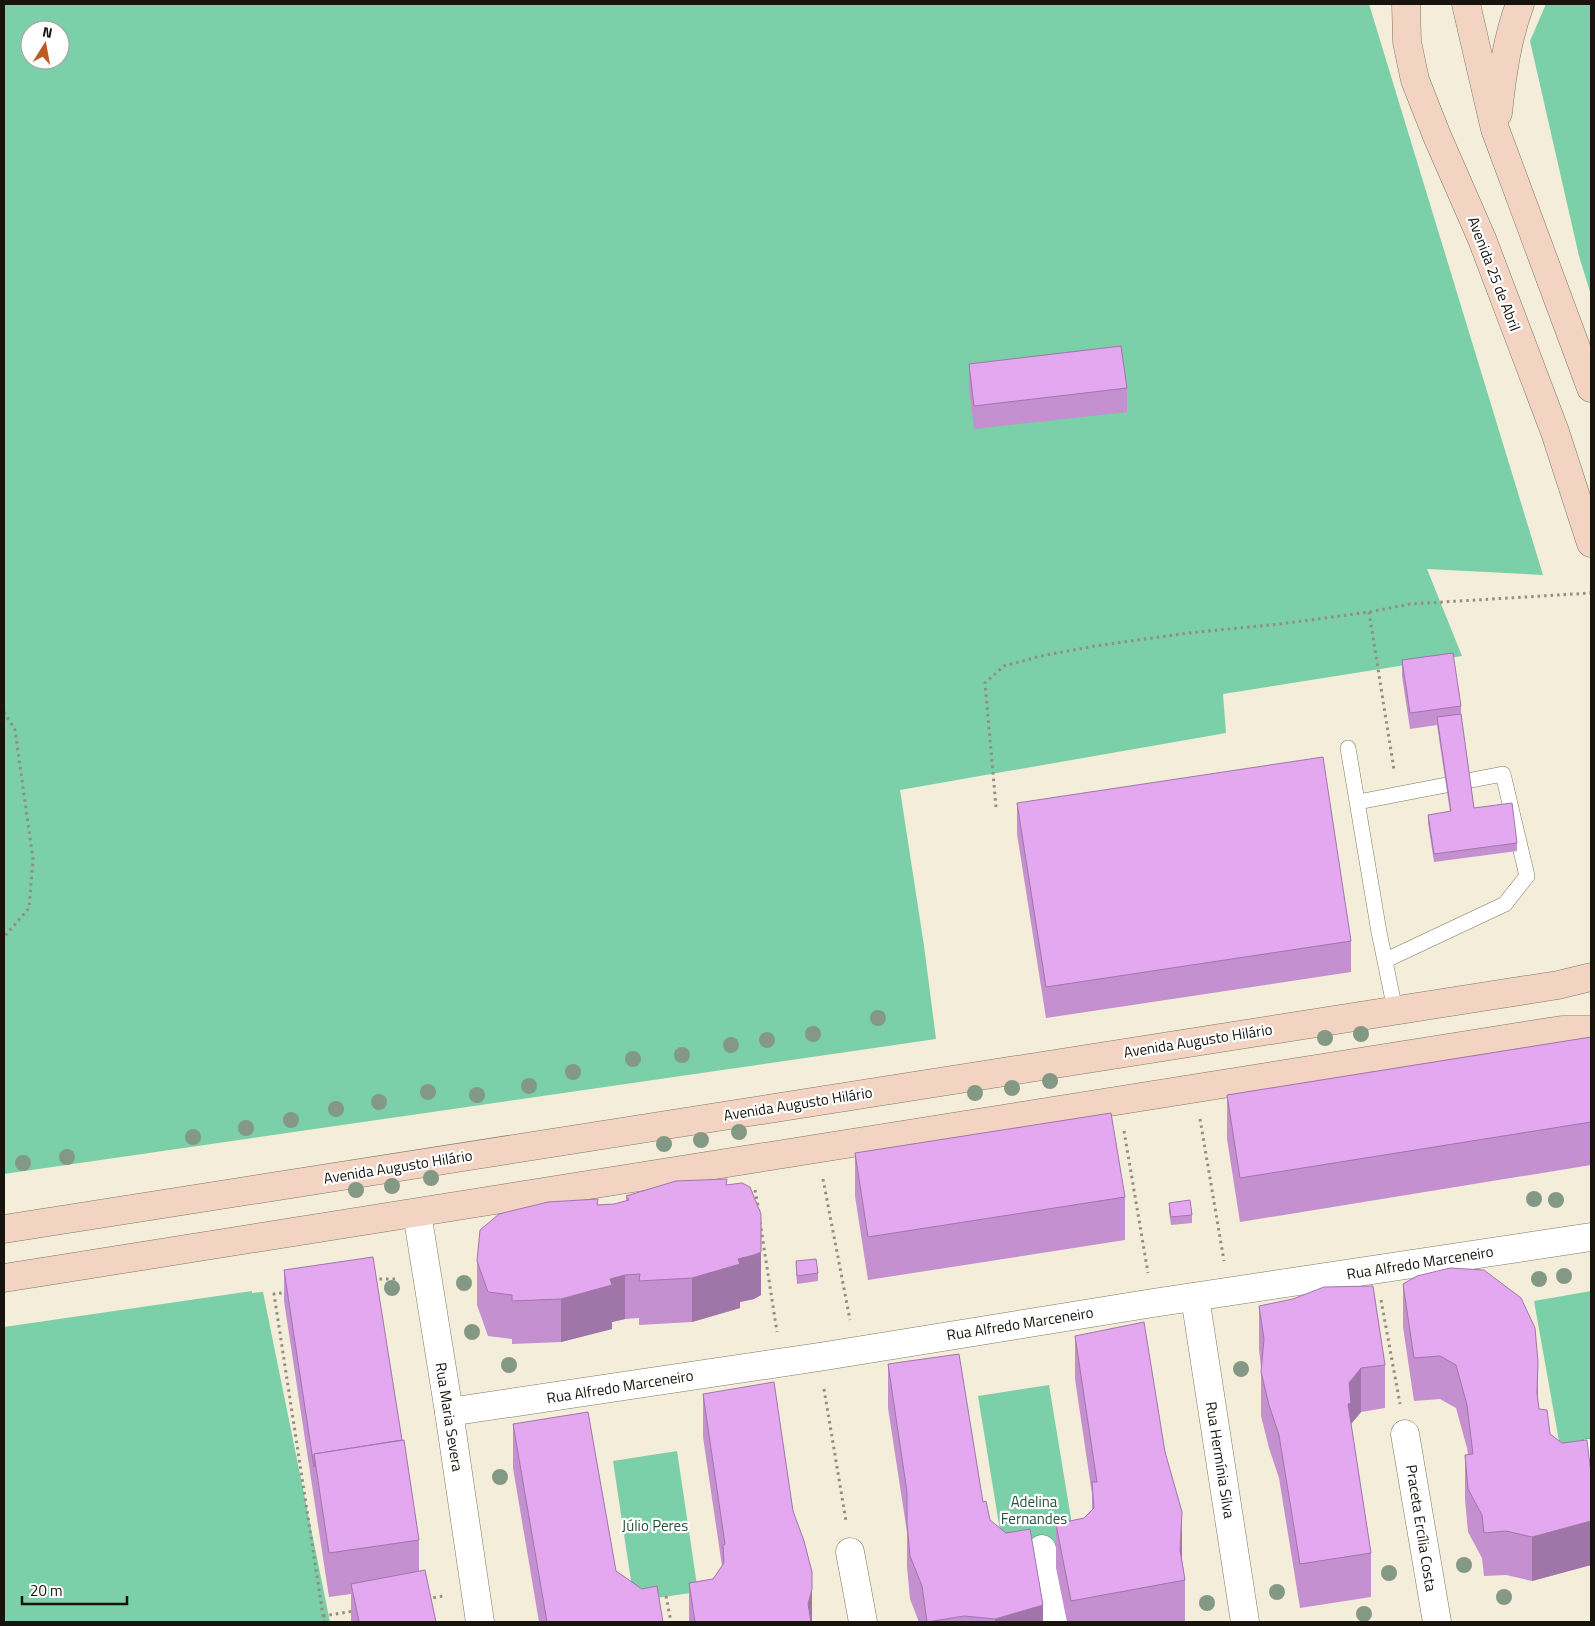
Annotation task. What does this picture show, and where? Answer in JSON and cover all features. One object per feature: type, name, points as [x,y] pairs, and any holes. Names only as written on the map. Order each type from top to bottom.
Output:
[{"type":"main road","name":"Avenida 25 de Abril","points":[[1406,4],[1407,42],[1415,80],[1482,239],[1555,432],[1591,543]]},
{"type":"main road","points":[[1466,4],[1495,129],[1591,388]]},
{"type":"main road","points":[[1495,129],[1505,55],[1520,4]]},
{"type":"main road","name":"Avenida Augusto Hilário","points":[[4,1229],[1558,985],[1591,977]]},
{"type":"main road","points":[[4,1278],[1562,1030],[1591,1030]]},
{"type":"street","name":"Rua Maria Severa","points":[[417,1213],[480,1622]]},
{"type":"street","name":"Rua Alfredo Marceneiro","points":[[449,1412],[1591,1237]]},
{"type":"street","name":"Rua Hermínia Silva","points":[[1195,1297],[1245,1622]]},
{"type":"street","name":"Praceta Ercília Costa","points":[[1405,1434],[1437,1622]]},
{"type":"street","points":[[1042,1549],[1054,1622]]},
{"type":"street","points":[[850,1552],[863,1622]]},
{"type":"lane","points":[[1348,748],[1395,1010]]},
{"type":"lane","points":[[1358,802],[1503,774],[1527,876],[1505,904],[1386,960]]},
{"type":"path","points":[[996,808],[985,683],[1004,666],[1041,656],[1095,646],[1188,633],[1280,624],[1369,612],[1410,604],[1591,593]]},
{"type":"path","points":[[1369,612],[1398,794]]},
{"type":"path","points":[[4,712],[15,730],[33,859],[30,908],[4,936]]},
{"type":"path","points":[[1195,1089],[1229,1292]]},
{"type":"path","points":[[1119,1101],[1153,1303]]},
{"type":"path","points":[[817,1149],[856,1351]]},
{"type":"path","points":[[751,1160],[781,1362]]},
{"type":"path","points":[[1375,1270],[1405,1434]]},
{"type":"path","points":[[370,1279],[427,1280]]},
{"type":"path","points":[[294,1291],[274,1294],[324,1622]]},
{"type":"path","points":[[819,1356],[850,1552]]},
{"type":"path","points":[[418,1600],[476,1591]]},
{"type":"path","points":[[666,1596],[671,1622]]},
{"type":"path","points":[[323,1616],[361,1610]]},
{"type":"green space","points":[[4,4],[1369,4],[1543,575],[1427,569],[1462,656],[1223,694],[1226,733],[900,790],[936,1039],[4,1174]]},
{"type":"green space","points":[[1546,4],[1591,4],[1591,295],[1579,256],[1530,41]]},
{"type":"green space","points":[[252,1291],[252,1293],[263,1292],[330,1622],[4,1622],[4,1327]]},
{"type":"green space","points":[[1591,1291],[1591,1452],[1562,1458],[1534,1301]]},
{"type":"green space","name":"Adelina Fernandes","points":[[1049,1385],[1075,1543],[1004,1555],[978,1396]]},
{"type":"green space","name":"Júlio Peres","points":[[677,1451],[698,1592],[634,1601],[613,1461]]},
{"type":"building","points":[[1121,346],[1127,388],[974,406],[969,364]]},
{"type":"building","points":[[1453,653],[1461,706],[1410,713],[1402,660]]},
{"type":"building","points":[[1461,714],[1474,808],[1512,803],[1517,843],[1434,854],[1428,815],[1451,811],[1437,717]]},
{"type":"building","points":[[1323,757],[1351,941],[1046,987],[1017,803]]},
{"type":"building","points":[[1591,1037],[1591,1122],[1240,1178],[1227,1095]]},
{"type":"building","points":[[1111,1113],[1125,1197],[868,1237],[855,1153]]},
{"type":"building","points":[[727,1179],[726,1185],[742,1183],[750,1187],[761,1214],[761,1252],[738,1259],[740,1264],[692,1278],[639,1281],[640,1274],[625,1275],[610,1279],[612,1285],[561,1299],[512,1301],[512,1295],[488,1292],[477,1261],[480,1230],[499,1214],[548,1202],[598,1199],[597,1205],[614,1204],[629,1200],[626,1196],[676,1181]]},
{"type":"building","points":[[1190,1200],[1192,1215],[1171,1217],[1169,1203]]},
{"type":"building","points":[[373,1257],[402,1440],[314,1454],[314,1467],[284,1270]]},
{"type":"building","points":[[816,1259],[818,1273],[797,1276],[796,1261]]},
{"type":"building","points":[[1450,1268],[1484,1270],[1521,1298],[1535,1328],[1539,1409],[1547,1410],[1550,1434],[1562,1443],[1587,1440],[1591,1473],[1591,1521],[1532,1537],[1506,1531],[1484,1533],[1482,1515],[1468,1489],[1465,1455],[1473,1454],[1467,1405],[1456,1365],[1440,1356],[1414,1358],[1403,1284],[1417,1276]]},
{"type":"building","points":[[1373,1286],[1385,1365],[1361,1368],[1349,1383],[1351,1403],[1348,1404],[1371,1553],[1300,1564],[1279,1435],[1261,1372],[1264,1339],[1259,1306],[1293,1299],[1324,1287]]},
{"type":"building","points":[[1144,1322],[1165,1452],[1182,1512],[1180,1550],[1185,1580],[1071,1601],[1056,1524],[1084,1518],[1094,1508],[1092,1482],[1097,1482],[1075,1336]]},
{"type":"building","points":[[959,1354],[983,1502],[986,1501],[990,1520],[1006,1533],[1030,1529],[1043,1605],[995,1619],[964,1616],[927,1622],[922,1586],[910,1556],[907,1492],[888,1364]]},
{"type":"building","points":[[774,1382],[793,1511],[804,1541],[812,1572],[812,1589],[808,1604],[811,1622],[695,1622],[689,1583],[713,1579],[724,1563],[723,1545],[725,1544],[703,1394]]},
{"type":"building","points":[[588,1412],[616,1571],[642,1589],[657,1586],[663,1622],[547,1622],[513,1424]]},
{"type":"building","points":[[404,1440],[419,1540],[329,1553],[314,1454]]},
{"type":"building","points":[[425,1570],[436,1622],[358,1622],[351,1584]]}]
